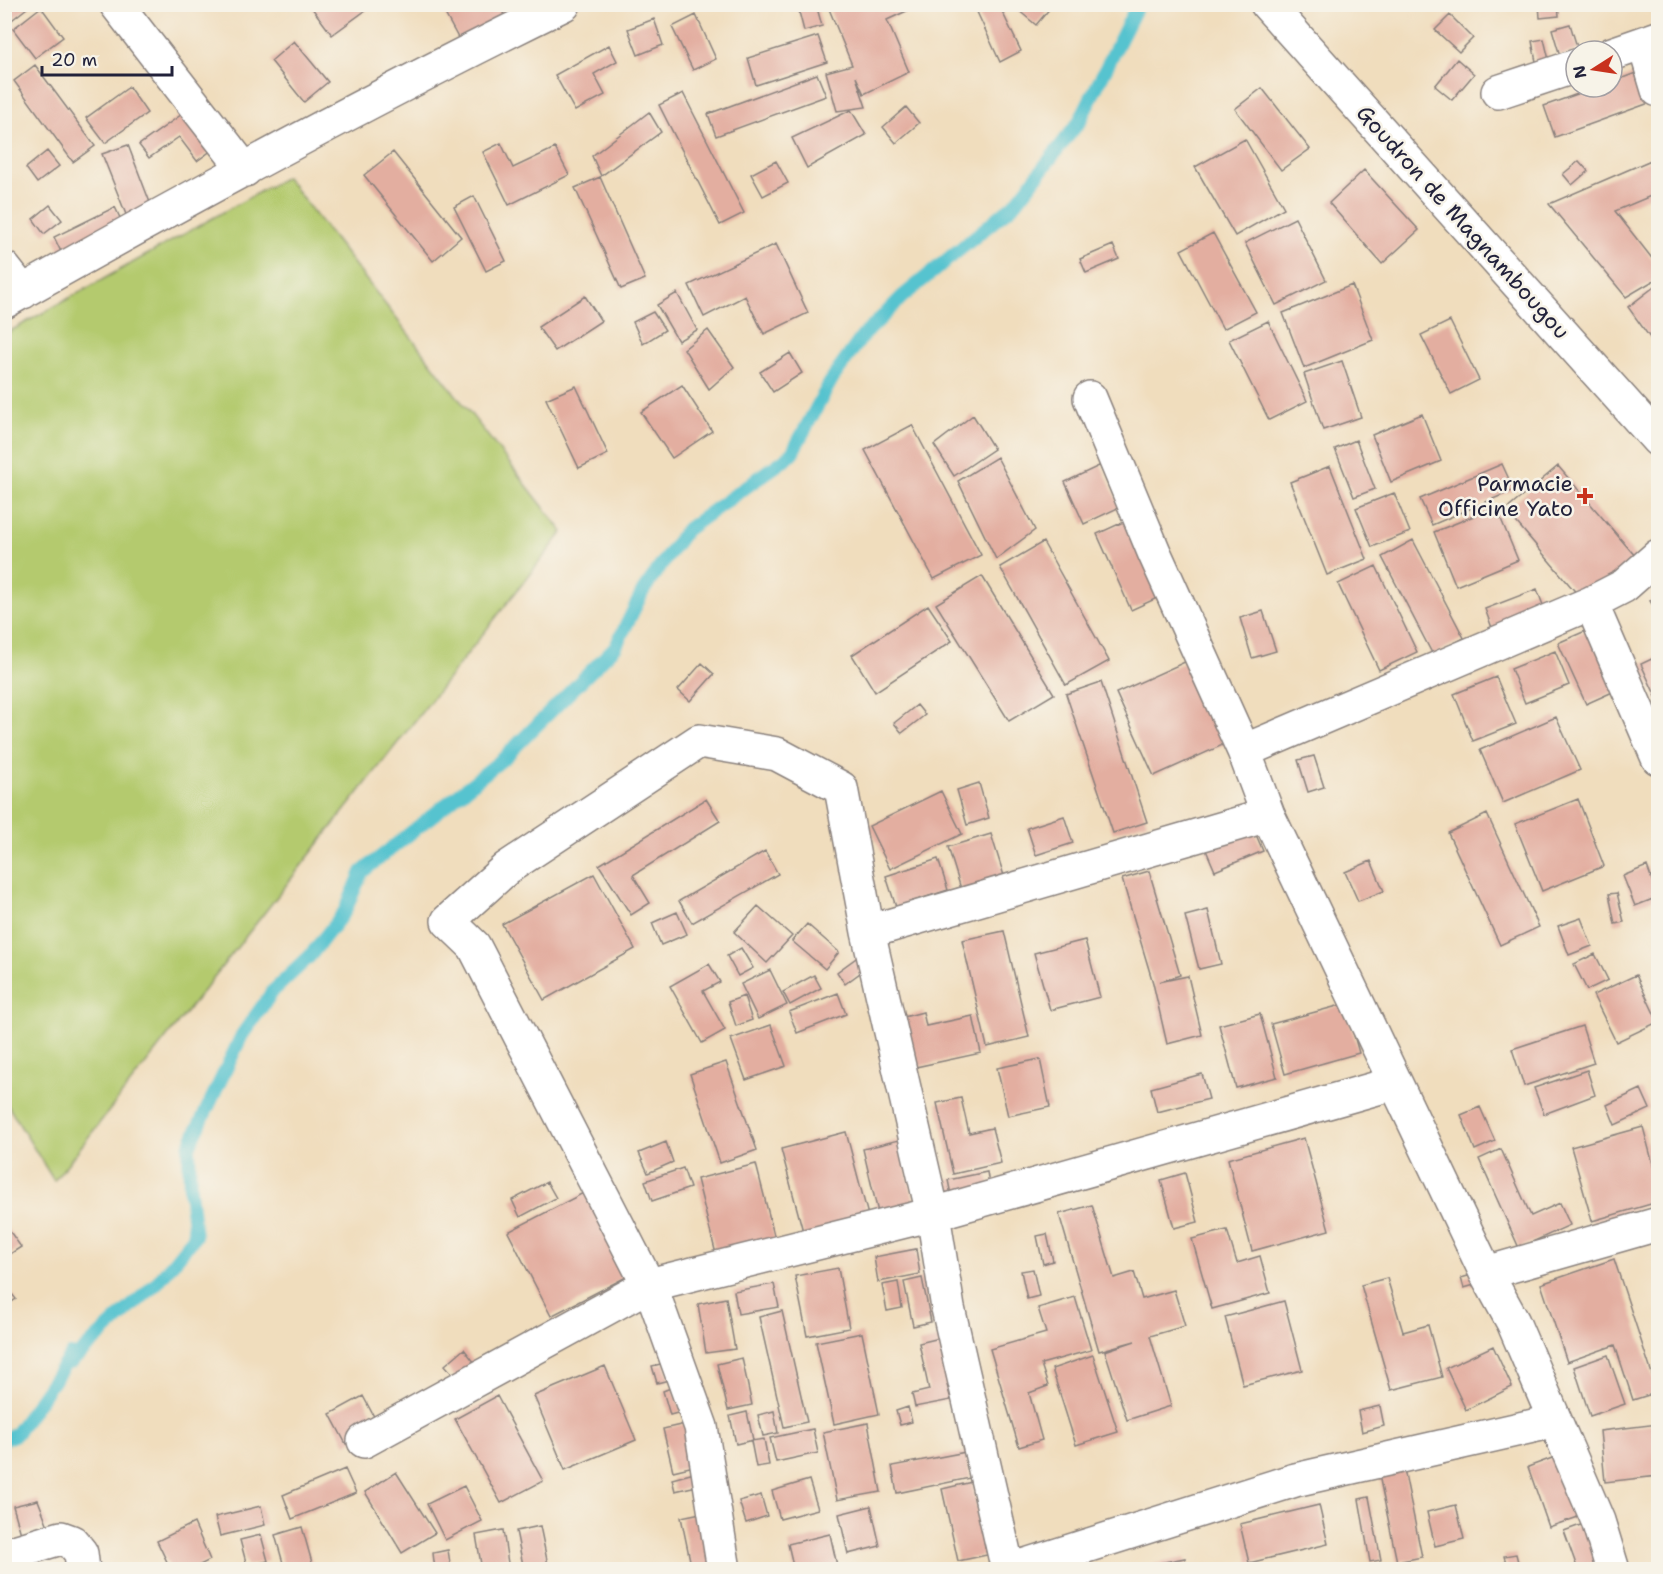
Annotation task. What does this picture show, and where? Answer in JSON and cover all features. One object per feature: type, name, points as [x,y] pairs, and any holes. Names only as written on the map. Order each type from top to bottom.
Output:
[{"type":"street","points":[[116,4],[245,170]]},
{"type":"street","points":[[10,287],[245,170],[484,43],[564,4]]},
{"type":"street","name":"Goudron de Magnambougou","points":[[1267,4],[1659,440]]},
{"type":"street","points":[[1624,50],[1651,40],[1659,90]]},
{"type":"street","points":[[1498,92],[1564,70]]},
{"type":"street","points":[[1090,398],[1154,552],[1244,751],[1268,816],[1486,1273],[1513,1322],[1598,1521],[1613,1569]]},
{"type":"street","points":[[1244,751],[1591,603],[1624,586],[1659,556]]},
{"type":"street","points":[[1591,603],[1659,758]]},
{"type":"street","points":[[724,1569],[701,1427],[648,1285],[474,946],[448,921],[507,868],[699,741],[777,754],[841,788],[868,932],[933,1214],[948,1308],[1009,1569],[1295,1480],[1555,1420]]},
{"type":"street","points":[[868,932],[1268,816]]},
{"type":"street","points":[[364,1442],[648,1285],[933,1214],[1395,1083]]},
{"type":"street","points":[[1486,1273],[1659,1224]]},
{"type":"street","points":[[4,1555],[61,1538],[72,1542],[81,1553],[83,1569]]},
{"type":"green space","points":[[286,177],[563,532],[54,1181],[5,1101],[5,334]]},
{"type":"building","points":[[4,4],[32,4],[8,23],[4,18]]},
{"type":"building","points":[[309,4],[362,4],[366,10],[332,35]]},
{"type":"building","points":[[452,4],[498,4],[508,22],[463,47],[443,10]]},
{"type":"building","points":[[797,4],[816,4],[822,26],[804,31]]},
{"type":"building","points":[[827,4],[922,4],[887,20],[909,72],[864,94],[856,77],[866,107],[837,111],[826,72],[852,65]]},
{"type":"building","points":[[1011,4],[1048,4],[1051,7],[1036,25]]},
{"type":"building","points":[[1539,4],[1558,4],[1559,16],[1540,18]]},
{"type":"building","points":[[999,5],[1021,51],[1000,62],[977,12]]},
{"type":"building","points":[[41,7],[63,37],[35,58],[13,29]]},
{"type":"building","points":[[696,15],[716,59],[693,70],[672,27]]},
{"type":"building","points":[[1450,15],[1473,38],[1459,52],[1435,30]]},
{"type":"building","points":[[654,19],[663,45],[638,55],[628,29]]},
{"type":"building","points":[[1570,24],[1575,39],[1564,39],[1564,55],[1560,56],[1552,29]]},
{"type":"building","points":[[818,36],[827,62],[756,85],[748,58]]},
{"type":"building","points":[[1544,39],[1550,64],[1537,67],[1532,41]]},
{"type":"building","points":[[294,41],[328,82],[304,102],[271,61]]},
{"type":"building","points":[[609,45],[617,61],[594,74],[605,95],[575,111],[555,75]]},
{"type":"building","points":[[1457,59],[1474,74],[1452,100],[1435,86]]},
{"type":"building","points":[[35,65],[95,146],[73,162],[14,81]]},
{"type":"building","points":[[1641,71],[1652,102],[1555,137],[1544,106],[1564,99],[1624,99],[1624,77]]},
{"type":"building","points":[[817,74],[826,96],[716,136],[708,114]]},
{"type":"building","points":[[129,87],[147,113],[105,143],[86,118]]},
{"type":"building","points":[[1262,88],[1310,149],[1281,170],[1235,109]]},
{"type":"building","points":[[683,93],[744,213],[720,225],[659,105]]},
{"type":"building","points":[[906,107],[919,123],[896,143],[883,127]]},
{"type":"building","points":[[851,110],[866,135],[807,168],[792,138]]},
{"type":"building","points":[[185,112],[212,150],[197,161],[179,137],[149,158],[139,145]]},
{"type":"building","points":[[649,112],[661,132],[601,176],[592,156]]},
{"type":"building","points":[[1245,139],[1284,208],[1235,236],[1195,167]]},
{"type":"building","points":[[501,143],[513,168],[555,148],[569,175],[509,205],[483,152]]},
{"type":"building","points":[[128,145],[154,213],[129,222],[102,154]]},
{"type":"building","points":[[47,151],[59,166],[37,183],[26,168]]},
{"type":"building","points":[[393,152],[461,237],[433,261],[364,175]]},
{"type":"building","points":[[1658,157],[1658,193],[1615,211],[1658,266],[1658,278],[1626,297],[1549,204]]},
{"type":"building","points":[[776,161],[788,183],[763,196],[751,174]]},
{"type":"building","points":[[1579,161],[1588,171],[1572,185],[1563,174]]},
{"type":"building","points":[[1364,170],[1419,230],[1382,264],[1329,203]]},
{"type":"building","points":[[600,177],[645,279],[621,289],[575,188]]},
{"type":"building","points":[[474,196],[506,261],[486,271],[454,207]]},
{"type":"building","points":[[50,205],[62,220],[44,234],[33,219]]},
{"type":"building","points":[[115,207],[125,229],[64,258],[54,237]]},
{"type":"building","points":[[1295,218],[1326,280],[1276,305],[1245,243]]},
{"type":"building","points":[[1213,233],[1256,312],[1223,329],[1181,250]]},
{"type":"building","points":[[776,244],[808,313],[764,334],[745,296],[704,317],[689,285]]},
{"type":"building","points":[[1113,245],[1119,259],[1086,273],[1080,259]]},
{"type":"building","points":[[1658,284],[1658,349],[1628,307]]},
{"type":"building","points":[[1352,285],[1373,340],[1304,368],[1283,313]]},
{"type":"building","points":[[677,293],[697,330],[678,341],[657,305]]},
{"type":"building","points":[[585,296],[601,321],[555,351],[538,327]]},
{"type":"building","points":[[653,312],[665,330],[643,344],[633,322]]},
{"type":"building","points":[[1268,321],[1307,401],[1269,420],[1229,340]]},
{"type":"building","points":[[1450,321],[1479,380],[1451,394],[1421,335]]},
{"type":"building","points":[[708,330],[734,367],[709,389],[684,349]]},
{"type":"building","points":[[790,353],[802,373],[773,392],[760,372]]},
{"type":"building","points":[[1342,361],[1361,417],[1323,430],[1304,374]]},
{"type":"building","points":[[682,385],[712,431],[672,458],[641,412]]},
{"type":"building","points":[[576,386],[608,454],[579,468],[546,399]]},
{"type":"building","points":[[1422,414],[1441,461],[1391,482],[1372,435]]},
{"type":"building","points":[[973,415],[994,449],[954,476],[934,445]]},
{"type":"building","points":[[912,425],[981,555],[934,579],[865,450]]},
{"type":"building","points":[[1356,440],[1375,489],[1354,497],[1335,449]]},
{"type":"building","points":[[997,457],[1035,530],[996,559],[958,481]]},
{"type":"building","points":[[1502,464],[1514,490],[1432,525],[1420,499]]},
{"type":"building","points":[[1101,465],[1120,507],[1084,524],[1065,482]]},
{"type":"building","points":[[1330,466],[1367,559],[1327,575],[1290,482]]},
{"type":"building","points":[[1558,466],[1636,557],[1584,602],[1506,510]]},
{"type":"building","points":[[1394,493],[1410,532],[1372,547],[1356,508]]},
{"type":"building","points":[[1496,507],[1518,560],[1456,586],[1434,532]]},
{"type":"building","points":[[1132,518],[1166,594],[1131,610],[1097,534]]},
{"type":"building","points":[[1413,540],[1464,638],[1433,655],[1382,557]]},
{"type":"building","points":[[1043,542],[1109,661],[1066,685],[1000,567]]},
{"type":"building","points":[[1376,566],[1417,652],[1379,670],[1338,584]]},
{"type":"building","points":[[982,576],[1054,694],[1009,721],[936,604]]},
{"type":"building","points":[[1537,589],[1547,616],[1495,636],[1485,609]]},
{"type":"building","points":[[1658,594],[1658,613],[1650,601]]},
{"type":"building","points":[[928,605],[952,641],[875,692],[852,655]]},
{"type":"building","points":[[1263,611],[1276,651],[1252,658],[1240,618]]},
{"type":"building","points":[[1590,629],[1617,690],[1586,704],[1558,643]]},
{"type":"building","points":[[1555,651],[1569,685],[1525,703],[1511,669]]},
{"type":"building","points":[[1658,656],[1658,701],[1641,664]]},
{"type":"building","points":[[1187,661],[1225,744],[1154,776],[1116,693]]},
{"type":"building","points":[[702,663],[714,674],[690,701],[678,690]]},
{"type":"building","points":[[1496,677],[1516,724],[1473,741],[1454,694]]},
{"type":"building","points":[[1101,682],[1147,822],[1113,833],[1066,694]]},
{"type":"building","points":[[917,705],[925,715],[902,733],[894,723]]},
{"type":"building","points":[[1556,717],[1580,770],[1503,803],[1480,750]]},
{"type":"building","points":[[1314,756],[1324,787],[1308,792],[1298,760]]},
{"type":"building","points":[[979,783],[989,818],[967,825],[957,790]]},
{"type":"building","points":[[941,791],[962,834],[890,869],[869,826]]},
{"type":"building","points":[[706,799],[720,821],[633,875],[650,903],[631,915],[599,865]]},
{"type":"building","points":[[1578,799],[1604,866],[1542,891],[1515,824]]},
{"type":"building","points":[[1487,814],[1539,927],[1500,945],[1448,833]]},
{"type":"building","points":[[1064,816],[1073,843],[1036,855],[1027,828]]},
{"type":"building","points":[[1254,830],[1263,851],[1215,871],[1206,850]]},
{"type":"building","points":[[991,834],[1005,879],[962,892],[948,847]]},
{"type":"building","points":[[765,851],[778,874],[692,923],[679,901]]},
{"type":"building","points":[[938,859],[948,890],[896,907],[886,876]]},
{"type":"building","points":[[1371,861],[1384,891],[1358,901],[1345,872]]},
{"type":"building","points":[[1647,866],[1658,897],[1635,906],[1623,876]]},
{"type":"building","points":[[1149,871],[1180,975],[1159,982],[1188,976],[1202,1035],[1167,1044],[1153,983],[1122,879]]},
{"type":"building","points":[[594,874],[635,949],[544,1000],[502,924]]},
{"type":"building","points":[[1617,893],[1624,922],[1615,924],[1609,894]]},
{"type":"building","points":[[758,906],[792,936],[767,963],[734,932]]},
{"type":"building","points":[[1208,910],[1221,964],[1199,969],[1185,916]]},
{"type":"building","points":[[677,912],[687,934],[661,945],[652,923]]},
{"type":"building","points":[[1581,918],[1592,946],[1569,955],[1558,926]]},
{"type":"building","points":[[807,924],[839,952],[825,969],[792,941]]},
{"type":"building","points":[[1004,931],[1029,1037],[987,1047],[962,940]]},
{"type":"building","points":[[1085,940],[1100,997],[1050,1010],[1034,953]]},
{"type":"building","points":[[741,948],[753,968],[738,976],[727,956]]},
{"type":"building","points":[[1595,954],[1608,980],[1587,990],[1574,964]]},
{"type":"building","points":[[859,956],[868,967],[845,984],[837,972]]},
{"type":"building","points":[[709,964],[720,982],[703,991],[725,1030],[702,1043],[670,986]]},
{"type":"building","points":[[770,970],[787,1005],[758,1019],[741,984]]},
{"type":"building","points":[[814,975],[821,988],[790,1005],[783,992]]},
{"type":"building","points":[[1636,975],[1658,1022],[1616,1042],[1593,995]]},
{"type":"building","points":[[838,993],[846,1014],[797,1033],[789,1012]]},
{"type":"building","points":[[744,996],[752,1020],[736,1026],[728,1002]]},
{"type":"building","points":[[1345,1004],[1359,1053],[1285,1074],[1271,1024]]},
{"type":"building","points":[[923,1012],[926,1026],[973,1016],[981,1053],[911,1068],[900,1018]]},
{"type":"building","points":[[1260,1014],[1277,1077],[1236,1088],[1219,1025]]},
{"type":"building","points":[[771,1025],[786,1066],[746,1080],[731,1039]]},
{"type":"building","points":[[1582,1026],[1594,1063],[1524,1086],[1512,1049]]},
{"type":"building","points":[[1040,1059],[1050,1107],[1008,1116],[997,1068]]},
{"type":"building","points":[[726,1062],[757,1150],[720,1163],[690,1074]]},
{"type":"building","points":[[1587,1070],[1595,1095],[1544,1114],[1534,1088]]},
{"type":"building","points":[[1202,1074],[1209,1099],[1157,1112],[1151,1088]]},
{"type":"building","points":[[1641,1089],[1650,1109],[1615,1125],[1607,1105]]},
{"type":"building","points":[[961,1098],[969,1133],[992,1128],[1001,1163],[953,1174],[937,1103]]},
{"type":"building","points":[[1480,1107],[1495,1141],[1475,1150],[1461,1115]]},
{"type":"building","points":[[1643,1127],[1658,1183],[1658,1202],[1592,1221],[1571,1147]]},
{"type":"building","points":[[846,1132],[870,1223],[805,1239],[781,1149]]},
{"type":"building","points":[[1304,1138],[1329,1230],[1252,1251],[1228,1159]]},
{"type":"building","points":[[899,1140],[917,1213],[880,1221],[863,1149]]},
{"type":"building","points":[[666,1142],[673,1162],[648,1173],[639,1153]]},
{"type":"building","points":[[1501,1149],[1531,1216],[1560,1203],[1570,1225],[1519,1248],[1479,1159]]},
{"type":"building","points":[[756,1164],[777,1247],[718,1262],[697,1179]]},
{"type":"building","points":[[683,1168],[690,1188],[652,1201],[645,1181]]},
{"type":"building","points":[[987,1172],[991,1197],[953,1205],[948,1180]]},
{"type":"building","points":[[1185,1173],[1198,1222],[1174,1228],[1161,1180]]},
{"type":"building","points":[[547,1182],[556,1198],[520,1217],[512,1200]]},
{"type":"building","points":[[591,1189],[634,1273],[551,1316],[508,1232]]},
{"type":"building","points":[[1092,1205],[1114,1278],[1134,1272],[1142,1299],[1174,1290],[1185,1326],[1150,1336],[1171,1406],[1127,1420],[1105,1351],[1135,1341],[1099,1351],[1059,1214]]},
{"type":"building","points":[[6,1226],[21,1247],[4,1258],[4,1228]]},
{"type":"building","points":[[1227,1230],[1237,1263],[1260,1256],[1270,1293],[1212,1309],[1192,1239]]},
{"type":"building","points":[[1047,1234],[1053,1261],[1043,1264],[1037,1236]]},
{"type":"building","points":[[916,1249],[920,1274],[878,1282],[874,1257]]},
{"type":"building","points":[[1614,1259],[1658,1392],[1633,1400],[1615,1345],[1567,1362],[1541,1284]]},
{"type":"building","points":[[838,1268],[849,1328],[807,1336],[795,1276]]},
{"type":"building","points":[[1033,1269],[1039,1296],[1027,1299],[1021,1271]]},
{"type":"building","points":[[1475,1274],[1478,1284],[1464,1288],[1461,1278]]},
{"type":"building","points":[[922,1278],[931,1322],[913,1326],[904,1282]]},
{"type":"building","points":[[1387,1278],[1403,1332],[1428,1325],[1442,1377],[1391,1390],[1361,1285]]},
{"type":"building","points":[[898,1282],[902,1308],[887,1311],[882,1285]]},
{"type":"building","points":[[4,1284],[16,1299],[4,1307]]},
{"type":"building","points":[[774,1284],[779,1307],[738,1314],[734,1291]]},
{"type":"building","points":[[1075,1297],[1091,1350],[1041,1364],[1048,1386],[1029,1393],[1042,1440],[1019,1447],[990,1349],[1046,1333],[1038,1308]]},
{"type":"building","points":[[726,1298],[735,1349],[706,1353],[698,1304]]},
{"type":"building","points":[[1284,1301],[1302,1370],[1243,1385],[1225,1317]]},
{"type":"building","points":[[782,1311],[807,1422],[784,1427],[759,1317]]},
{"type":"building","points":[[862,1333],[879,1414],[834,1424],[816,1342]]},
{"type":"building","points":[[940,1338],[951,1384],[947,1385],[951,1400],[915,1407],[912,1394],[929,1390],[919,1343]]},
{"type":"building","points":[[1493,1346],[1512,1387],[1466,1410],[1446,1368]]},
{"type":"building","points":[[464,1349],[475,1363],[456,1378],[445,1365]]},
{"type":"building","points":[[1093,1355],[1118,1432],[1076,1445],[1052,1369]]},
{"type":"building","points":[[1608,1355],[1625,1404],[1590,1416],[1574,1367]]},
{"type":"building","points":[[742,1358],[752,1405],[728,1410],[717,1364]]},
{"type":"building","points":[[665,1363],[669,1380],[657,1383],[652,1366]]},
{"type":"building","points":[[605,1366],[636,1440],[565,1470],[534,1396]]},
{"type":"building","points":[[673,1387],[681,1412],[670,1415],[663,1391]]},
{"type":"building","points":[[363,1396],[379,1426],[346,1444],[330,1414]]},
{"type":"building","points":[[497,1396],[543,1481],[501,1503],[455,1419]]},
{"type":"building","points":[[1380,1406],[1384,1426],[1362,1432],[1358,1411]]},
{"type":"building","points":[[908,1407],[912,1422],[900,1425],[896,1411]]},
{"type":"building","points":[[774,1411],[778,1433],[763,1436],[758,1415]]},
{"type":"building","points":[[747,1412],[753,1440],[736,1444],[730,1416]]},
{"type":"building","points":[[868,1423],[881,1492],[837,1500],[823,1432]]},
{"type":"building","points":[[685,1424],[694,1466],[673,1471],[663,1429]]},
{"type":"building","points":[[1658,1424],[1658,1476],[1605,1482],[1600,1431]]},
{"type":"building","points":[[813,1429],[818,1453],[776,1462],[770,1438]]},
{"type":"building","points":[[764,1439],[769,1465],[756,1467],[751,1441]]},
{"type":"building","points":[[966,1452],[970,1478],[897,1493],[892,1466]]},
{"type":"building","points":[[1563,1454],[1584,1515],[1549,1527],[1528,1467]]},
{"type":"building","points":[[345,1469],[356,1493],[292,1519],[283,1495]]},
{"type":"building","points":[[1404,1469],[1422,1557],[1397,1562],[1379,1475]]},
{"type":"building","points":[[396,1472],[435,1533],[402,1553],[365,1492]]},
{"type":"building","points":[[698,1472],[701,1485],[675,1491],[672,1479]]},
{"type":"building","points":[[809,1480],[818,1509],[780,1519],[772,1491]]},
{"type":"building","points":[[972,1482],[987,1555],[958,1561],[942,1489]]},
{"type":"building","points":[[464,1486],[482,1521],[445,1540],[427,1504]]},
{"type":"building","points":[[761,1495],[767,1516],[746,1523],[739,1501]]},
{"type":"building","points":[[1369,1497],[1381,1560],[1370,1562],[1359,1499]]},
{"type":"building","points":[[38,1500],[48,1526],[21,1534],[13,1506]]},
{"type":"building","points":[[1319,1505],[1328,1544],[1249,1563],[1240,1524]]},
{"type":"building","points":[[1456,1505],[1464,1539],[1435,1546],[1427,1512]]},
{"type":"building","points":[[261,1506],[265,1525],[220,1536],[215,1517]]},
{"type":"building","points":[[871,1506],[880,1546],[848,1554],[839,1514]]},
{"type":"building","points":[[706,1512],[717,1570],[692,1570],[681,1517]]},
{"type":"building","points":[[194,1523],[210,1560],[190,1570],[171,1570],[157,1541]]},
{"type":"building","points":[[1586,1523],[1602,1570],[1578,1570],[1564,1531]]},
{"type":"building","points":[[540,1526],[549,1570],[524,1570],[516,1531]]},
{"type":"building","points":[[302,1527],[314,1570],[285,1570],[275,1535]]},
{"type":"building","points":[[503,1530],[509,1570],[482,1570],[476,1535]]},
{"type":"building","points":[[830,1534],[838,1570],[794,1570],[788,1544]]},
{"type":"building","points":[[261,1535],[268,1561],[247,1566],[240,1540]]},
{"type":"building","points":[[448,1550],[451,1570],[435,1570],[433,1553]]},
{"type":"building","points":[[1516,1554],[1520,1570],[1508,1570],[1504,1556]]},
{"type":"building","points":[[1185,1558],[1187,1570],[1134,1570],[1134,1568]]},
{"type":"waterway","points":[[4,1439],[16,1434],[71,1355],[71,1362],[156,1284],[195,1236],[190,1190],[189,1147],[242,1035],[273,991],[310,956],[345,911],[362,872],[504,758],[616,646],[643,591],[686,530],[791,455],[832,379],[862,337],[902,297],[1016,203],[1079,122],[1138,4]]},
{"type":"place","name":"Parmacie Officine Yato","points":[[1585,496]]}]
